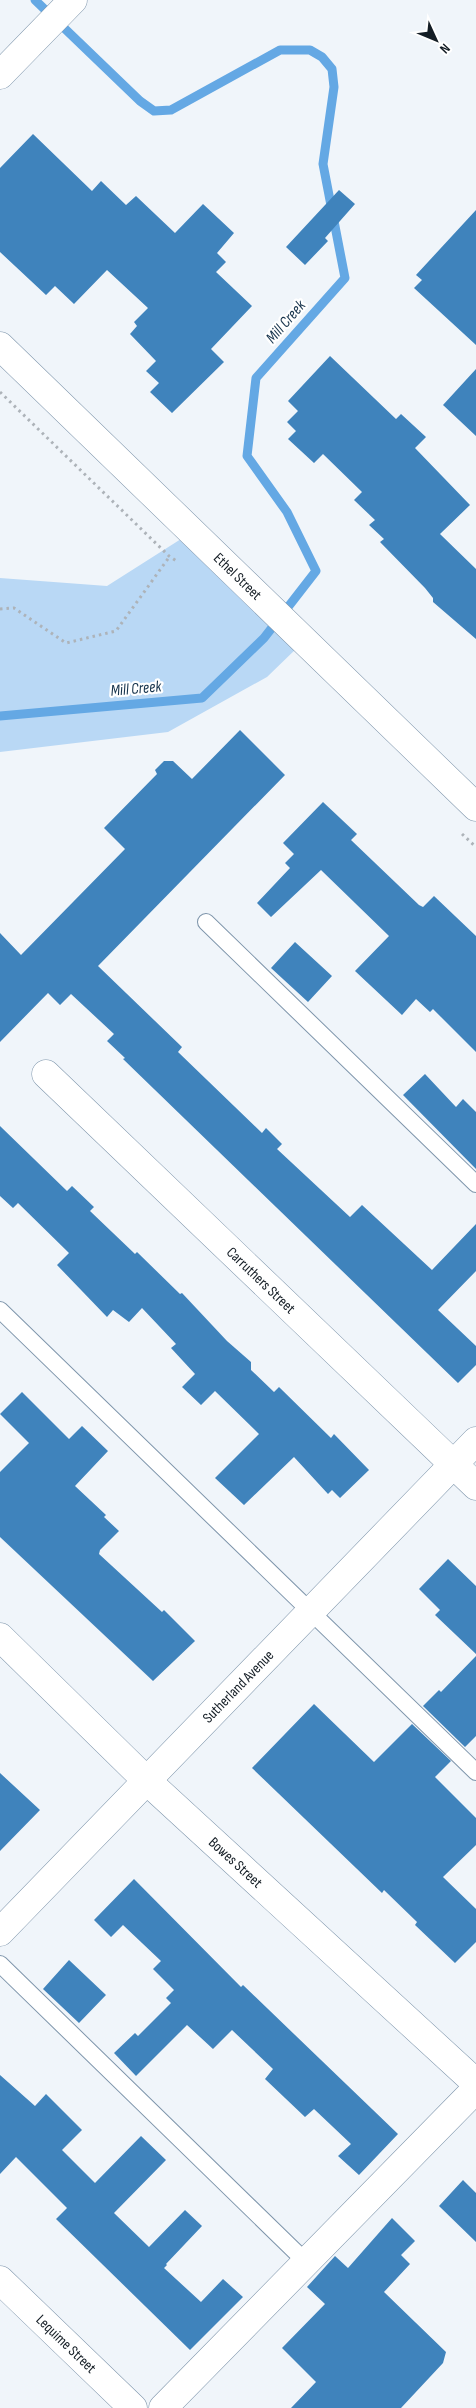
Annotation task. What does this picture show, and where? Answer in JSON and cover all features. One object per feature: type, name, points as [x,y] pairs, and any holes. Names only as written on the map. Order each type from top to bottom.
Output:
[{"type":"street","points":[[0,75],[73,0]]},
{"type":"street","name":"Ethel Street","points":[[0,346],[476,807]]},
{"type":"street","name":"Carruthers Street","points":[[46,1074],[476,1486]]},
{"type":"street","name":"Sutherland Avenue","points":[[0,1932],[476,1441]]},
{"type":"street","name":"Bowes Street","points":[[0,1636],[146,1780],[476,2083]]},
{"type":"street","points":[[163,2408],[476,2089]]},
{"type":"street","name":"Lequime Street","points":[[0,2280],[133,2408]]},
{"type":"lane","points":[[206,922],[476,1184]]},
{"type":"lane","points":[[0,1310],[476,1772]]},
{"type":"lane","points":[[0,1964],[306,2262]]},
{"type":"path","points":[[0,392],[169,556],[185,566]]},
{"type":"path","points":[[0,609],[14,608],[66,644],[116,632],[169,556],[190,530]]},
{"type":"shaded area","points":[[181,539],[298,647],[267,677],[168,732],[0,752],[0,578],[107,586]]},
{"type":"building","points":[[33,134],[92,191],[101,181],[126,205],[136,196],[175,233],[203,204],[234,233],[217,253],[226,262],[216,272],[252,306],[211,349],[224,362],[172,413],[150,392],[159,383],[146,371],[156,361],[130,334],[137,326],[134,322],[148,308],[107,270],[74,304],[55,286],[46,295],[0,252],[0,168]]},
{"type":"building","points":[[339,190],[355,204],[325,238],[328,241],[305,265],[286,247]]},
{"type":"building","points":[[476,210],[476,345],[414,288],[422,280],[416,275]]},
{"type":"building","points":[[330,356],[396,419],[401,414],[426,437],[415,448],[470,505],[440,534],[476,569],[476,639],[433,602],[433,598],[425,588],[380,542],[384,539],[369,525],[375,520],[354,500],[362,492],[323,454],[314,463],[288,439],[296,431],[287,422],[298,411],[288,401]]},
{"type":"building","points":[[476,369],[476,436],[443,405]]},
{"type":"building","points":[[240,730],[285,775],[98,966],[182,1047],[178,1052],[262,1133],[266,1128],[282,1144],[277,1149],[350,1217],[362,1205],[432,1270],[476,1224],[476,1271],[438,1310],[476,1346],[476,1365],[458,1383],[123,1059],[125,1058],[107,1041],[114,1034],[71,994],[60,1005],[48,993],[0,1042],[0,933],[21,955],[125,849],[104,828],[157,774],[155,770],[164,761],[173,761],[192,779]]},
{"type":"building","points":[[323,802],[357,834],[351,840],[419,905],[423,907],[434,896],[476,936],[476,1052],[433,1009],[430,1012],[416,999],[402,1015],[355,971],[389,936],[321,870],[271,917],[257,903],[290,868],[285,863],[294,854],[283,843]]},
{"type":"building","points":[[295,942],[332,976],[308,1002],[271,968]]},
{"type":"building","points":[[425,1074],[456,1107],[463,1099],[476,1112],[476,1169],[403,1095]]},
{"type":"building","points":[[0,1126],[67,1191],[72,1186],[94,1207],[90,1211],[135,1254],[137,1252],[180,1294],[182,1293],[227,1341],[251,1362],[251,1370],[274,1392],[279,1387],[331,1438],[334,1434],[369,1470],[340,1498],[332,1490],[328,1494],[294,1457],[244,1505],[215,1478],[259,1434],[215,1391],[201,1405],[182,1387],[195,1374],[171,1348],[176,1344],[142,1308],[129,1322],[113,1310],[107,1317],[57,1265],[69,1253],[18,1203],[13,1208],[0,1196]]},
{"type":"building","points":[[22,1392],[69,1439],[82,1426],[108,1451],[75,1486],[106,1515],[104,1517],[119,1531],[100,1550],[99,1554],[162,1612],[164,1610],[195,1641],[153,1681],[0,1537],[0,1472],[29,1443],[0,1414]]},
{"type":"building","points":[[448,1559],[476,1586],[476,1654],[435,1615],[440,1610],[419,1589]]},
{"type":"building","points":[[476,1656],[476,1736],[465,1747],[423,1706],[439,1690],[441,1692]]},
{"type":"building","points":[[314,1704],[374,1762],[412,1724],[451,1761],[435,1777],[476,1818],[476,1845],[443,1877],[476,1909],[476,1942],[455,1963],[415,1925],[417,1922],[384,1890],[382,1893],[252,1768]]},
{"type":"building","points":[[0,1773],[40,1810],[0,1851]]},
{"type":"building","points":[[134,1879],[241,1987],[243,1985],[398,2134],[359,2175],[338,2156],[351,2144],[314,2109],[305,2117],[265,2079],[273,2069],[232,2030],[213,2049],[187,2025],[136,2076],[114,2053],[135,2033],[138,2036],[171,2003],[166,1998],[174,1990],[153,1969],[161,1961],[123,1925],[111,1937],[94,1920]]},
{"type":"building","points":[[69,1960],[106,1995],[79,2023],[43,1989]]},
{"type":"building","points":[[0,2075],[35,2106],[46,2094],[82,2130],[62,2150],[95,2183],[141,2136],[166,2160],[114,2213],[149,2247],[185,2210],[202,2226],[164,2268],[201,2302],[223,2279],[243,2297],[190,2350],[56,2219],[67,2208],[16,2157],[0,2174]]},
{"type":"building","points":[[463,2180],[476,2193],[476,2242],[439,2206]]},
{"type":"building","points":[[392,2218],[415,2241],[401,2255],[410,2264],[384,2292],[446,2352],[443,2363],[401,2408],[291,2408],[316,2382],[282,2348],[325,2304],[307,2287],[335,2256],[348,2268]]},
{"type":"waterway","name":"Mill Creek","points":[[0,716],[202,698],[264,638],[316,571],[287,512],[247,456],[256,378],[345,278],[323,164],[334,87],[332,69],[322,57],[310,50],[280,50],[171,110],[154,111],[140,101],[35,0]]}]
